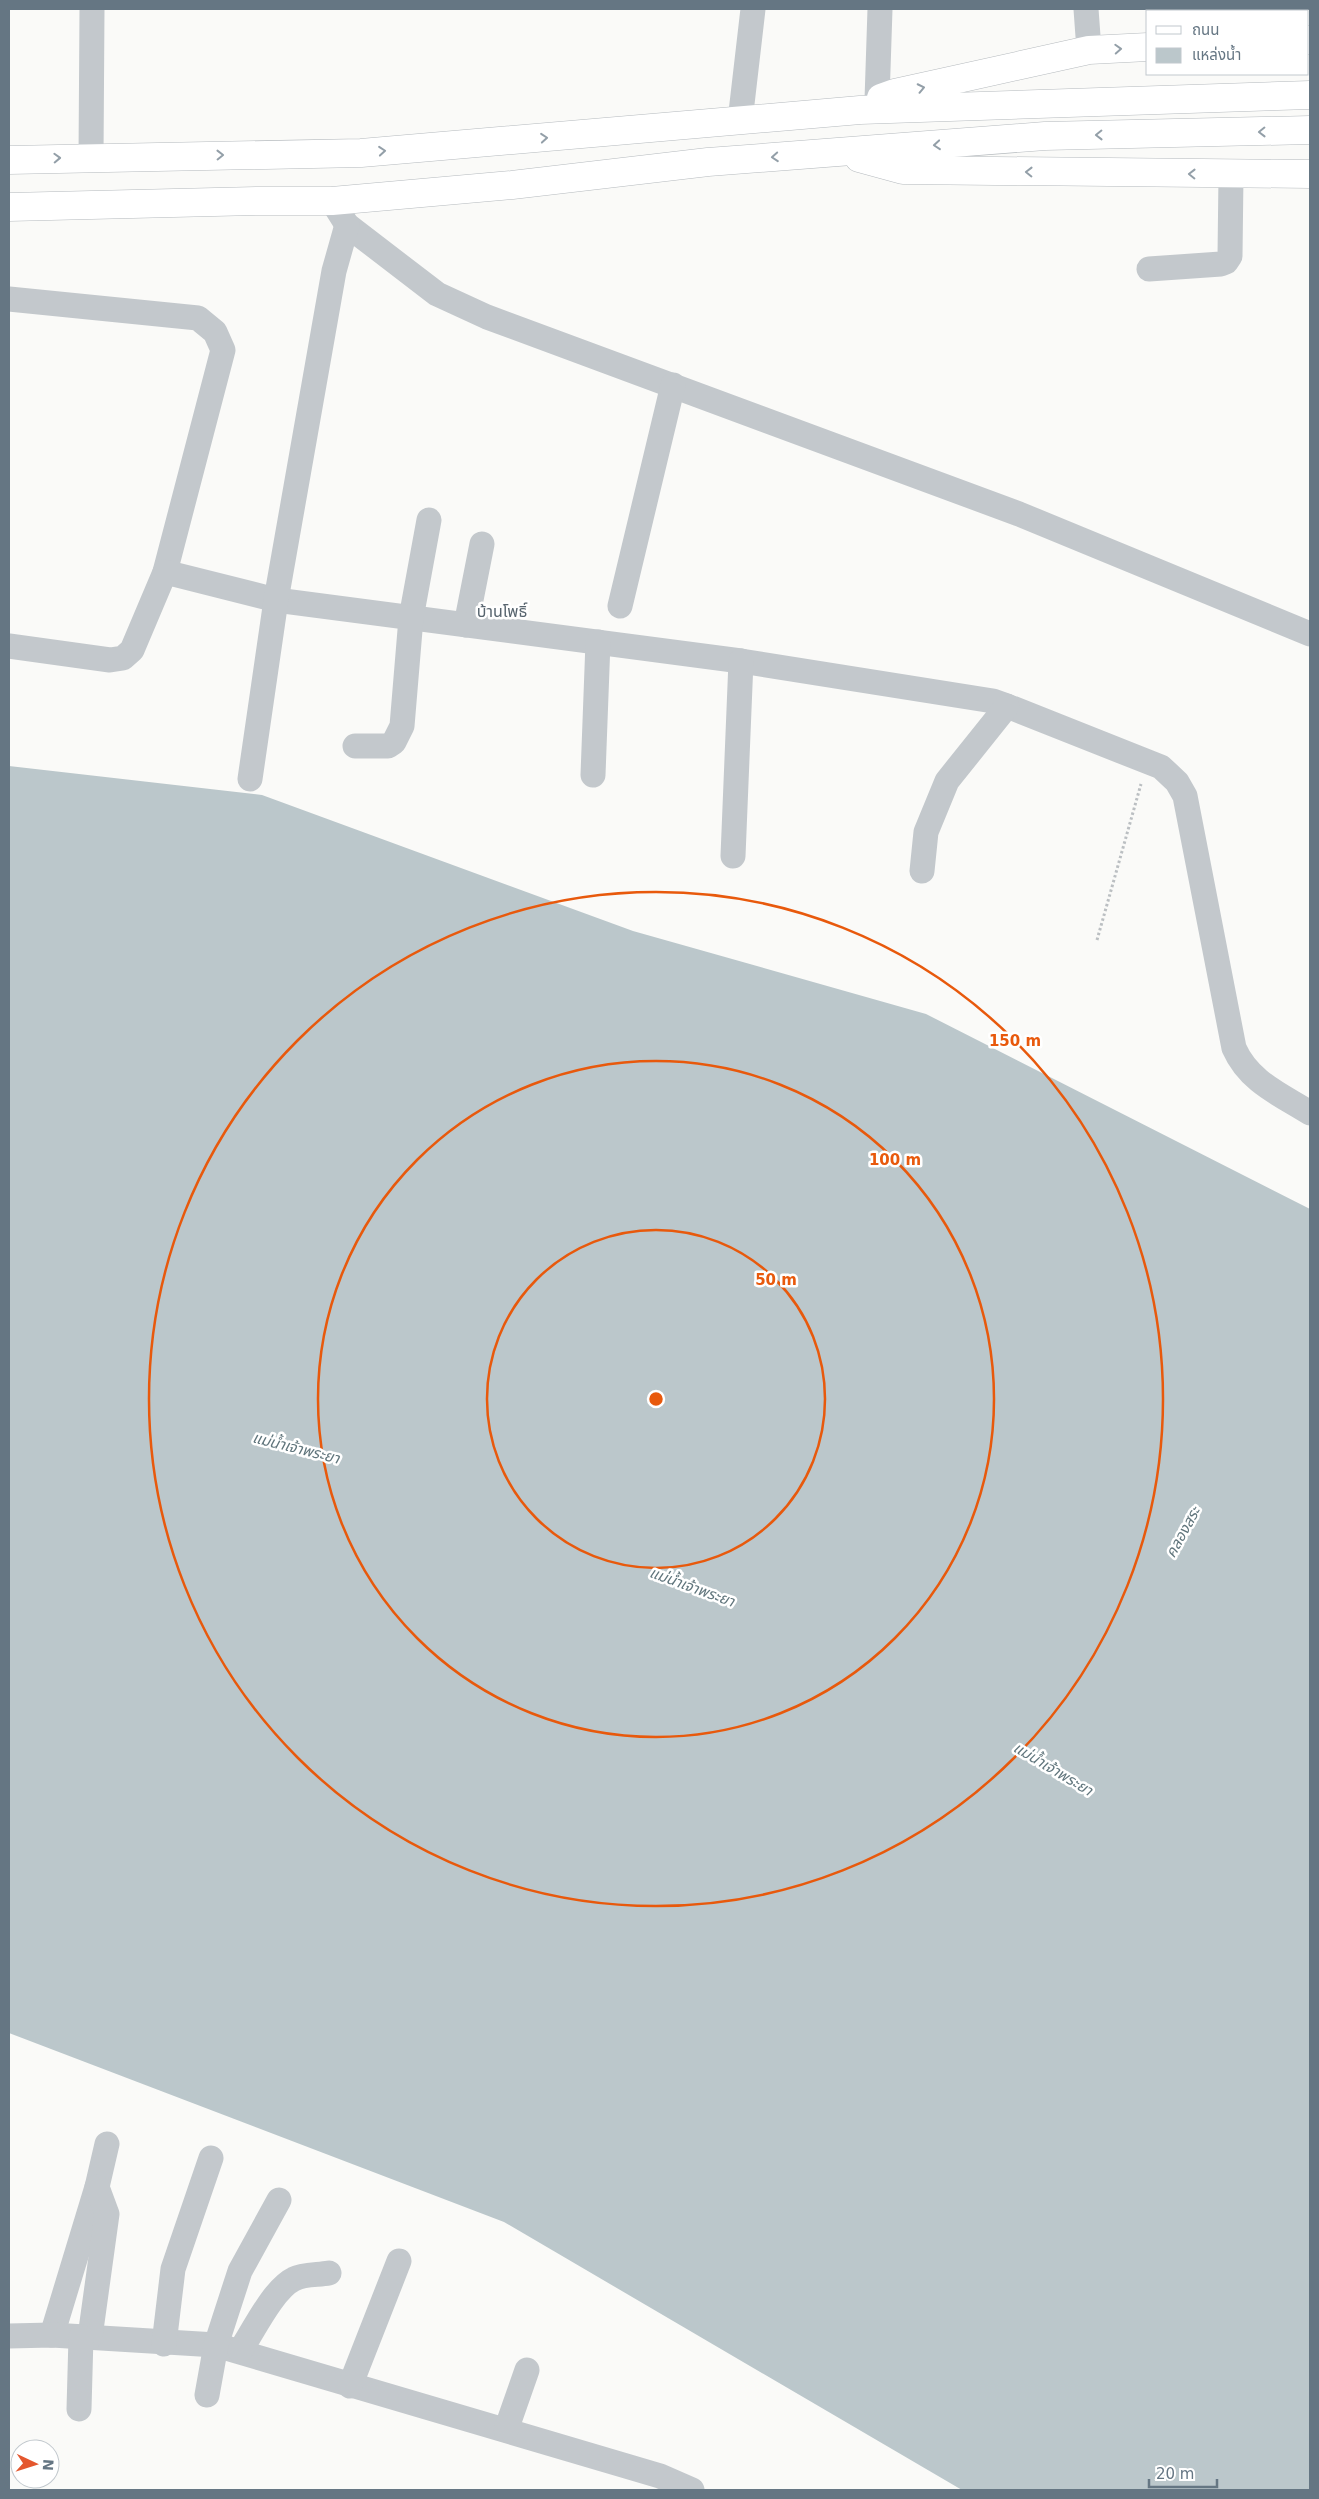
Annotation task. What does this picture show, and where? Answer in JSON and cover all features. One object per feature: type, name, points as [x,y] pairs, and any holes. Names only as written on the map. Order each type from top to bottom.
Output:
[{"type":"main road","points":[[868,105],[894,93],[1089,50],[1146,47]]},
{"type":"main road","points":[[9,160],[361,153],[740,121],[868,105],[1310,95]]},
{"type":"main road","points":[[9,207],[332,201],[512,185],[708,162],[1044,136],[1310,130]]},
{"type":"main road","points":[[842,153],[903,170],[1231,175],[1310,174]]},
{"type":"street","points":[[91,157],[92,9]]},
{"type":"street","points":[[740,121],[753,9]]},
{"type":"street","points":[[868,105],[880,9]]},
{"type":"street","points":[[1086,9],[1089,50]]},
{"type":"street","points":[[1149,268],[1221,264],[1226,262],[1230,256],[1231,175]]},
{"type":"street","points":[[332,201],[347,225],[438,294],[487,317],[1018,514],[1310,634]]},
{"type":"street","points":[[250,779],[276,600],[334,271],[347,225]]},
{"type":"street","points":[[9,299],[198,318],[215,332],[223,350],[165,572],[132,650],[123,658],[110,660],[9,646]]},
{"type":"street","points":[[620,606],[673,385]]},
{"type":"street","points":[[355,746],[388,746],[397,737],[402,726],[411,618],[429,520]]},
{"type":"street","points":[[466,625],[482,544]]},
{"type":"street","points":[[165,572],[276,600],[741,661],[993,701],[1161,767],[1172,777],[1185,796],[1234,1048],[1241,1064],[1254,1078],[1310,1113]]},
{"type":"street","points":[[593,775],[598,642]]},
{"type":"street","points":[[733,856],[741,661]]},
{"type":"street","points":[[922,871],[926,832],[947,781],[1007,706]]},
{"type":"street","points":[[52,2335],[97,2187],[107,2144]]},
{"type":"street","points":[[164,2344],[173,2270],[211,2158]]},
{"type":"street","points":[[80,2409],[85,2337],[107,2214],[97,2187]]},
{"type":"street","points":[[207,2394],[216,2345],[240,2271],[279,2200]]},
{"type":"street","points":[[350,2386],[399,2261]]},
{"type":"street","points":[[240,2352],[276,2296],[286,2286],[294,2279],[329,2273]]},
{"type":"street","points":[[9,2336],[52,2335],[164,2344],[216,2345],[660,2476],[692,2490]]},
{"type":"street","points":[[506,2430],[527,2370]]},
{"type":"path","points":[[1097,940],[1147,762]]},
{"type":"water","points":[[9,766],[262,795],[633,931],[926,1014],[1310,1209],[1310,2490],[962,2490],[504,2222],[9,2033]]},
{"type":"district","name":"บ้านโพธิ์","points":[[502,611]]},
{"type":"water label","name":"แม่น้ำเจ้าพระยา","points":[[296,1448]]},
{"type":"water label","name":"คลองสระ","points":[[1183,1532]]},
{"type":"water label","name":"แม่น้ำเจ้าพระยา","points":[[692,1587]]},
{"type":"water label","name":"แม่น้ำเจ้าพระยา","points":[[1053,1769]]}]
